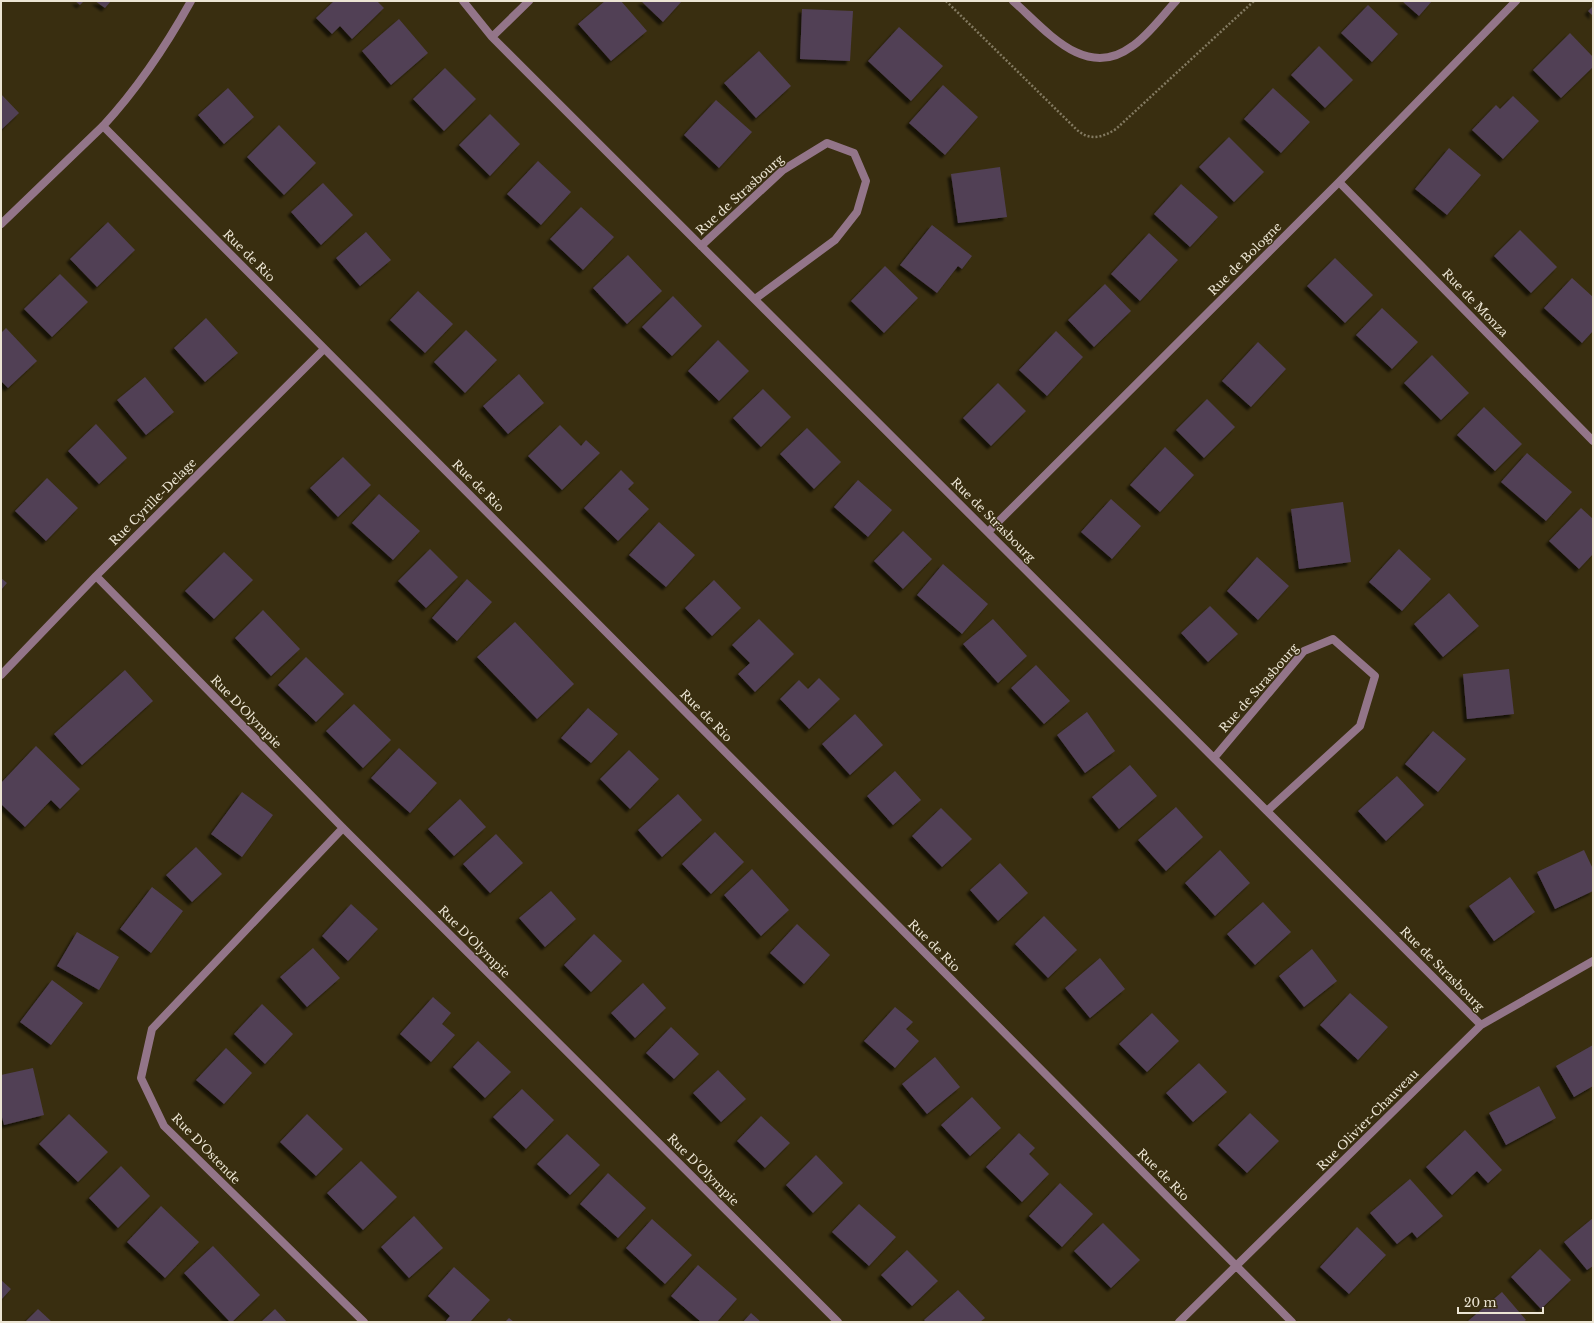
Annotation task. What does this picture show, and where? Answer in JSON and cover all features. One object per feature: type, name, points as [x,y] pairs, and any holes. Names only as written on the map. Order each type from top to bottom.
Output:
[{"type":"street","points":[[1,224],[103,126],[143,78],[191,1]]},
{"type":"street","name":"Rue de Strasbourg","points":[[463,1],[492,37],[1481,1025]]},
{"type":"street","points":[[492,37],[529,1]]},
{"type":"street","points":[[1013,1],[1069,50],[1087,57],[1096,58],[1116,56],[1132,47],[1176,1]]},
{"type":"street","name":"Rue de Bologne","points":[[988,532],[1339,182],[1516,1]]},
{"type":"street","name":"Rue de Rio","points":[[103,126],[1292,1322]]},
{"type":"street","name":"Rue de Strasbourg","points":[[701,246],[783,170],[827,143],[854,153],[866,181],[857,212],[835,240],[755,299]]},
{"type":"street","name":"Rue de Monza","points":[[1339,182],[1593,441]]},
{"type":"street","name":"Rue Cyrille-Delage","points":[[1,675],[96,576],[324,349]]},
{"type":"street","name":"Rue D'Olympie","points":[[96,576],[343,828],[838,1322]]},
{"type":"street","name":"Rue de Strasbourg","points":[[1214,758],[1304,651],[1333,639],[1376,676],[1360,726],[1267,811]]},
{"type":"street","name":"Rue D'Ostende","points":[[343,828],[152,1029],[141,1078],[164,1126],[364,1322]]},
{"type":"street","name":"Rue Olivier-Chauveau","points":[[1179,1322],[1481,1025],[1593,961]]},
{"type":"building","points":[[75,1],[84,1],[80,5]]},
{"type":"building","points":[[95,1],[111,1],[105,8]]},
{"type":"building","points":[[334,1],[377,1],[384,8],[352,39],[340,26],[332,34],[316,18]]},
{"type":"building","points":[[605,1],[621,1],[647,31],[611,61],[578,24]]},
{"type":"building","points":[[641,1],[682,1],[663,22]]},
{"type":"building","points":[[1402,1],[1432,1],[1419,16]]},
{"type":"building","points":[[1368,5],[1398,34],[1372,62],[1341,33]]},
{"type":"building","points":[[1593,6],[1593,16],[1588,11]]},
{"type":"building","points":[[802,9],[853,11],[850,61],[800,59]]},
{"type":"building","points":[[399,19],[428,53],[391,85],[362,51]]},
{"type":"building","points":[[899,27],[943,66],[911,101],[868,61]]},
{"type":"building","points":[[1570,33],[1593,57],[1593,67],[1561,98],[1533,70]]},
{"type":"building","points":[[1319,46],[1353,80],[1325,108],[1291,75]]},
{"type":"building","points":[[759,51],[791,86],[756,118],[724,83]]},
{"type":"building","points":[[445,68],[476,99],[444,131],[413,99]]},
{"type":"building","points":[[943,85],[978,117],[945,155],[909,123]]},
{"type":"building","points":[[228,88],[254,117],[224,144],[198,115]]},
{"type":"building","points":[[1273,88],[1310,122],[1281,153],[1244,119]]},
{"type":"building","points":[[1,94],[19,113],[1,130]]},
{"type":"building","points":[[1513,96],[1539,121],[1503,159],[1472,130],[1496,105],[1500,109]]},
{"type":"building","points":[[716,100],[752,132],[719,168],[684,135]]},
{"type":"building","points":[[490,114],[520,144],[490,176],[459,145]]},
{"type":"building","points":[[279,125],[316,163],[284,195],[247,157]]},
{"type":"building","points":[[1229,137],[1264,172],[1234,202],[1199,167]]},
{"type":"building","points":[[1449,148],[1481,175],[1447,215],[1415,189]]},
{"type":"building","points":[[538,161],[571,192],[541,225],[507,194]]},
{"type":"building","points":[[1000,167],[1007,217],[958,223],[951,174]]},
{"type":"building","points":[[323,183],[353,215],[321,245],[291,212]]},
{"type":"building","points":[[1181,184],[1218,217],[1190,247],[1154,214]]},
{"type":"building","points":[[581,207],[614,237],[583,270],[550,239]]},
{"type":"building","points":[[108,222],[135,250],[97,287],[70,259]]},
{"type":"building","points":[[932,225],[972,256],[962,269],[958,266],[937,293],[900,265]]},
{"type":"building","points":[[1520,230],[1557,267],[1531,293],[1494,256]]},
{"type":"building","points":[[366,232],[391,260],[360,286],[336,258]]},
{"type":"building","points":[[1149,233],[1178,260],[1140,301],[1111,274]]},
{"type":"building","points":[[628,255],[662,291],[627,324],[593,288]]},
{"type":"building","points":[[1335,258],[1373,295],[1345,323],[1307,286]]},
{"type":"building","points":[[885,266],[918,298],[884,333],[851,301]]},
{"type":"building","points":[[60,274],[88,302],[52,337],[24,309]]},
{"type":"building","points":[[1572,278],[1593,297],[1593,331],[1582,343],[1544,308]]},
{"type":"building","points":[[1105,284],[1131,311],[1094,347],[1068,320]]},
{"type":"building","points":[[418,291],[453,324],[425,353],[390,320]]},
{"type":"building","points":[[673,296],[702,326],[672,356],[642,327]]},
{"type":"building","points":[[1382,308],[1418,342],[1392,369],[1356,335]]},
{"type":"building","points":[[206,318],[238,353],[205,382],[174,348]]},
{"type":"building","points":[[6,328],[37,361],[8,388],[1,381],[1,333]]},
{"type":"building","points":[[466,330],[497,360],[465,393],[434,362]]},
{"type":"building","points":[[1056,331],[1083,357],[1047,396],[1019,370]]},
{"type":"building","points":[[718,340],[749,371],[719,401],[688,371]]},
{"type":"building","points":[[1258,342],[1286,369],[1251,407],[1222,381]]},
{"type":"building","points":[[1432,355],[1469,393],[1441,420],[1404,383]]},
{"type":"building","points":[[519,374],[544,403],[508,434],[483,406]]},
{"type":"building","points":[[145,377],[174,412],[146,435],[117,400]]},
{"type":"building","points":[[998,383],[1026,411],[991,446],[963,418]]},
{"type":"building","points":[[763,389],[791,417],[761,447],[733,418]]},
{"type":"building","points":[[1207,399],[1235,427],[1204,458],[1176,430]]},
{"type":"building","points":[[1484,407],[1522,444],[1495,471],[1457,435]]},
{"type":"building","points":[[96,424],[127,458],[99,484],[68,451]]},
{"type":"building","points":[[560,425],[581,446],[586,440],[600,453],[562,490],[528,456]]},
{"type":"building","points":[[807,428],[841,462],[814,489],[780,454]]},
{"type":"building","points":[[1165,447],[1194,475],[1160,512],[1130,485]]},
{"type":"building","points":[[1527,453],[1572,492],[1546,521],[1501,482]]},
{"type":"building","points":[[343,457],[371,485],[338,517],[310,488]]},
{"type":"building","points":[[621,470],[634,483],[628,489],[649,509],[618,541],[584,508]]},
{"type":"building","points":[[47,478],[78,508],[46,541],[15,511]]},
{"type":"building","points":[[858,480],[892,510],[868,537],[834,507]]},
{"type":"building","points":[[379,494],[420,531],[393,560],[352,523]]},
{"type":"building","points":[[1111,499],[1141,526],[1112,559],[1081,532]]},
{"type":"building","points":[[1343,502],[1351,562],[1299,569],[1291,509]]},
{"type":"building","points":[[1581,508],[1593,519],[1593,554],[1579,569],[1549,541]]},
{"type":"building","points":[[659,522],[695,555],[666,587],[629,555]]},
{"type":"building","points":[[903,531],[932,559],[903,589],[874,561]]},
{"type":"building","points":[[430,549],[458,577],[426,608],[398,581]]},
{"type":"building","points":[[1399,549],[1431,579],[1402,611],[1369,582]]},
{"type":"building","points":[[224,552],[253,580],[214,619],[185,591]]},
{"type":"building","points":[[1257,557],[1289,586],[1258,620],[1227,591]]},
{"type":"building","points":[[943,564],[988,604],[962,634],[917,595]]},
{"type":"building","points":[[1,578],[7,583],[1,590]]},
{"type":"building","points":[[467,579],[492,602],[457,641],[432,618]]},
{"type":"building","points":[[714,580],[741,608],[712,636],[685,608]]},
{"type":"building","points":[[1449,593],[1479,626],[1443,657],[1414,624]]},
{"type":"building","points":[[1210,606],[1238,634],[1208,662],[1181,633]]},
{"type":"building","points":[[263,610],[300,649],[271,676],[235,638]]},
{"type":"building","points":[[759,619],[794,654],[755,692],[738,674],[750,663],[732,645]]},
{"type":"building","points":[[993,619],[1027,656],[998,683],[963,644]]},
{"type":"building","points":[[515,622],[574,684],[537,719],[477,657]]},
{"type":"building","points":[[306,657],[344,694],[316,722],[278,685]]},
{"type":"building","points":[[1036,665],[1070,701],[1044,724],[1011,688]]},
{"type":"building","points":[[1509,669],[1514,714],[1467,719],[1463,674]]},
{"type":"building","points":[[125,670],[153,701],[82,765],[54,734]]},
{"type":"building","points":[[819,678],[840,699],[809,729],[780,699],[799,680],[808,689]]},
{"type":"building","points":[[354,704],[391,740],[363,768],[326,731]]},
{"type":"building","points":[[588,708],[618,734],[591,763],[561,738]]},
{"type":"building","points":[[1087,712],[1115,751],[1085,773],[1057,735]]},
{"type":"building","points":[[855,714],[883,745],[850,775],[822,744]]},
{"type":"building","points":[[1433,731],[1466,759],[1438,792],[1405,764]]},
{"type":"building","points":[[36,746],[80,789],[60,809],[51,800],[25,827],[1,804],[1,783]]},
{"type":"building","points":[[399,748],[437,783],[410,813],[371,778]]},
{"type":"building","points":[[629,750],[659,779],[630,809],[600,779]]},
{"type":"building","points":[[1130,765],[1157,796],[1119,829],[1092,797]]},
{"type":"building","points":[[895,771],[921,800],[893,825],[867,796]]},
{"type":"building","points":[[1397,776],[1424,805],[1386,841],[1358,811]]},
{"type":"building","points":[[242,792],[273,815],[242,857],[211,834]]},
{"type":"building","points":[[678,794],[702,820],[662,857],[638,830]]},
{"type":"building","points":[[460,799],[486,827],[454,856],[428,829]]},
{"type":"building","points":[[1176,807],[1203,837],[1166,871],[1138,840]]},
{"type":"building","points":[[941,808],[972,839],[942,867],[912,836]]},
{"type":"building","points":[[715,832],[744,862],[711,894],[682,864]]},
{"type":"building","points":[[496,834],[523,863],[490,893],[463,864]]},
{"type":"building","points":[[196,847],[222,874],[192,902],[166,875]]},
{"type":"building","points":[[1220,850],[1250,883],[1215,916],[1185,883]]},
{"type":"building","points":[[1584,850],[1593,869],[1593,891],[1555,909],[1537,872]]},
{"type":"building","points":[[1000,863],[1028,893],[998,921],[970,890]]},
{"type":"building","points":[[752,869],[789,910],[761,936],[724,895]]},
{"type":"building","points":[[1510,877],[1535,912],[1494,941],[1469,906]]},
{"type":"building","points":[[152,887],[183,911],[151,953],[120,929]]},
{"type":"building","points":[[551,891],[576,919],[545,947],[519,918]]},
{"type":"building","points":[[1263,902],[1291,932],[1255,965],[1227,934]]},
{"type":"building","points":[[351,904],[378,929],[348,961],[322,936]]},
{"type":"building","points":[[1044,916],[1077,950],[1048,978],[1015,944]]},
{"type":"building","points":[[797,924],[830,955],[804,984],[770,953]]},
{"type":"building","points":[[77,932],[119,957],[99,990],[57,966]]},
{"type":"building","points":[[594,934],[622,961],[591,992],[564,965]]},
{"type":"building","points":[[313,948],[340,978],[307,1007],[280,977]]},
{"type":"building","points":[[1312,949],[1337,981],[1304,1007],[1279,976]]},
{"type":"building","points":[[1100,958],[1125,989],[1090,1018],[1065,988]]},
{"type":"building","points":[[52,980],[83,1003],[51,1045],[20,1022]]},
{"type":"building","points":[[643,983],[666,1008],[635,1038],[611,1013]]},
{"type":"building","points":[[1350,993],[1388,1027],[1358,1060],[1320,1025]]},
{"type":"building","points":[[433,997],[451,1013],[442,1024],[455,1035],[431,1062],[400,1034]]},
{"type":"building","points":[[262,1004],[293,1034],[265,1064],[234,1034]]},
{"type":"building","points":[[895,1007],[913,1022],[906,1029],[919,1041],[895,1068],[864,1041]]},
{"type":"building","points":[[1152,1013],[1179,1041],[1147,1072],[1119,1044]]},
{"type":"building","points":[[671,1027],[699,1054],[674,1079],[646,1053]]},
{"type":"building","points":[[478,1041],[511,1072],[485,1098],[453,1067]]},
{"type":"building","points":[[1593,1045],[1593,1086],[1574,1097],[1556,1066]]},
{"type":"building","points":[[226,1048],[252,1073],[224,1104],[196,1080]]},
{"type":"building","points":[[935,1057],[960,1087],[927,1114],[902,1084]]},
{"type":"building","points":[[1199,1063],[1227,1092],[1193,1122],[1166,1093]]},
{"type":"building","points":[[33,1068],[44,1115],[4,1125],[1,1113],[1,1075]]},
{"type":"building","points":[[718,1070],[746,1099],[721,1122],[693,1093]]},
{"type":"building","points":[[1539,1086],[1556,1118],[1506,1145],[1489,1113]]},
{"type":"building","points":[[522,1089],[554,1120],[526,1149],[493,1117]]},
{"type":"building","points":[[972,1097],[1001,1128],[970,1156],[941,1125]]},
{"type":"building","points":[[1250,1113],[1279,1141],[1247,1173],[1218,1145]]},
{"type":"building","points":[[69,1114],[108,1152],[78,1182],[39,1144]]},
{"type":"building","points":[[307,1114],[343,1149],[316,1176],[280,1142]]},
{"type":"building","points":[[761,1116],[790,1143],[765,1168],[737,1141]]},
{"type":"building","points":[[1465,1130],[1502,1170],[1488,1183],[1477,1171],[1452,1195],[1426,1167]]},
{"type":"building","points":[[1019,1133],[1035,1148],[1029,1154],[1049,1174],[1022,1202],[986,1167]]},
{"type":"building","points":[[567,1134],[600,1165],[570,1195],[537,1164]]},
{"type":"building","points":[[816,1155],[843,1183],[813,1213],[786,1185]]},
{"type":"building","points":[[361,1161],[397,1197],[363,1230],[327,1193]]},
{"type":"building","points":[[121,1166],[150,1196],[118,1228],[89,1198]]},
{"type":"building","points":[[608,1173],[646,1208],[618,1238],[580,1204]]},
{"type":"building","points":[[1410,1179],[1443,1216],[1417,1238],[1412,1232],[1397,1244],[1370,1213]]},
{"type":"building","points":[[1060,1183],[1093,1214],[1062,1247],[1029,1216]]},
{"type":"building","points":[[859,1204],[896,1237],[869,1266],[832,1232]]},
{"type":"building","points":[[161,1206],[199,1242],[165,1278],[127,1242]]},
{"type":"building","points":[[414,1216],[443,1248],[409,1278],[381,1247]]},
{"type":"building","points":[[1593,1218],[1593,1266],[1587,1270],[1564,1242]]},
{"type":"building","points":[[652,1219],[692,1255],[665,1284],[626,1248]]},
{"type":"building","points":[[1103,1223],[1140,1260],[1111,1288],[1074,1251]]},
{"type":"building","points":[[1357,1227],[1386,1255],[1349,1294],[1320,1267]]},
{"type":"building","points":[[213,1246],[260,1295],[232,1322],[230,1322],[184,1273]]},
{"type":"building","points":[[1540,1249],[1571,1280],[1541,1309],[1511,1277]]},
{"type":"building","points":[[907,1250],[938,1281],[912,1306],[881,1275]]},
{"type":"building","points":[[698,1265],[737,1299],[717,1322],[701,1322],[671,1296]]},
{"type":"building","points":[[454,1267],[490,1300],[470,1322],[445,1322],[450,1316],[428,1296]]},
{"type":"building","points":[[1,1280],[11,1289],[1,1300]]},
{"type":"building","points":[[958,1290],[985,1318],[980,1322],[926,1322],[924,1320]]},
{"type":"building","points":[[1502,1292],[1526,1320],[1523,1322],[1468,1321]]},
{"type":"building","points":[[38,1309],[52,1322],[25,1322]]},
{"type":"building","points":[[275,1309],[287,1322],[261,1322]]},
{"type":"building","points":[[751,1313],[761,1322],[743,1322]]},
{"type":"building","points":[[509,1318],[514,1322],[505,1322]]}]
